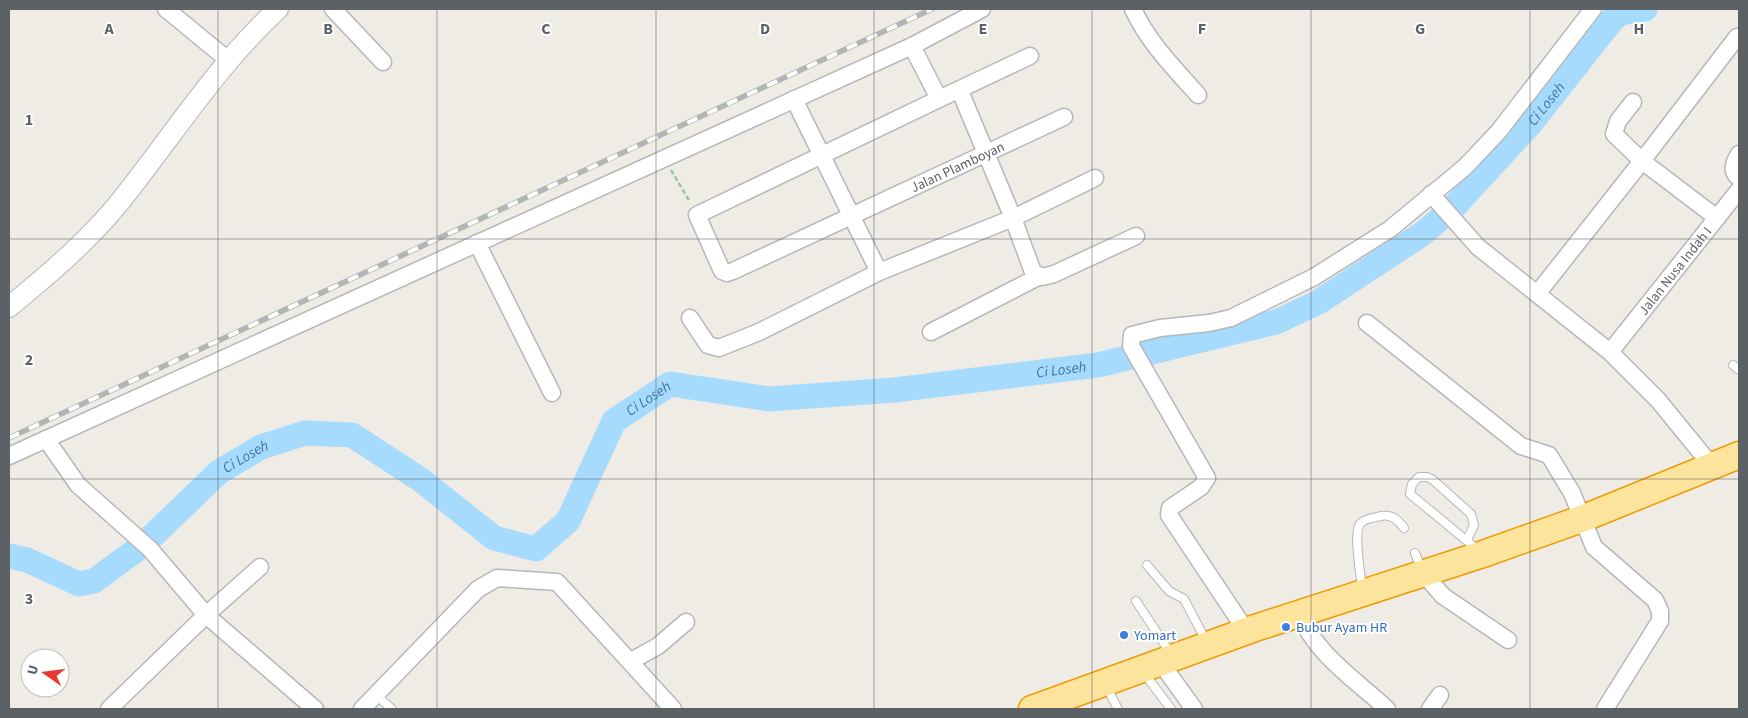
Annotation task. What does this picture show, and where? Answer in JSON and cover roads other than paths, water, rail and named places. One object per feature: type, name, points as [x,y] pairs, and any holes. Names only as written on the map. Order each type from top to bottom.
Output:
[{"type":"highway","points":[[1032,709],[1208,645],[1362,593],[1419,563],[1584,518],[1739,455]]},
{"type":"street","points":[[166,9],[228,60]]},
{"type":"street","points":[[9,307],[84,241],[118,204],[228,60],[278,9]]},
{"type":"street","points":[[333,9],[383,62]]},
{"type":"street","points":[[9,456],[912,46],[982,9]]},
{"type":"street","points":[[1133,9],[1140,24],[1152,41],[1198,95]]},
{"type":"street","points":[[1247,632],[1169,515],[1170,508],[1201,487],[1207,478],[1131,346],[1132,335],[1134,333],[1231,318],[1306,281],[1390,229],[1465,167],[1499,131],[1593,9]]},
{"type":"street","points":[[1538,294],[1737,37]]},
{"type":"street","points":[[912,46],[939,99]]},
{"type":"street","points":[[823,155],[1030,56]]},
{"type":"street","points":[[960,91],[1013,218],[1033,272],[1038,276]]},
{"type":"street","points":[[794,99],[879,272]]},
{"type":"street","points":[[1633,102],[1618,121],[1614,134],[1642,161],[1717,218]]},
{"type":"street","name":"Jalan Plamboyan","points":[[823,155],[697,215],[722,271],[727,273],[1064,117]]},
{"type":"street","points":[[1739,154],[1733,165],[1739,178]]},
{"type":"street","points":[[690,318],[708,345],[719,348],[759,332],[879,272],[1013,218],[1094,178]]},
{"type":"street","name":"Jalan Nusa Indah I","points":[[1610,352],[1739,190]]},
{"type":"street","points":[[1432,194],[1478,247],[1610,352],[1658,400],[1711,465]]},
{"type":"street","points":[[931,332],[1038,276],[1054,274],[1136,236]]},
{"type":"street","points":[[477,243],[552,393]]},
{"type":"street","points":[[1367,323],[1521,446],[1549,455],[1560,470],[1584,518],[1592,542],[1598,552],[1655,600],[1660,611],[1660,622],[1605,709]]},
{"type":"street","points":[[46,438],[78,485],[145,543],[206,615],[315,709]]},
{"type":"street","points":[[1419,563],[1443,596],[1508,640]]},
{"type":"street","points":[[109,709],[206,615],[260,567]]},
{"type":"street","points":[[362,709],[478,589],[497,578],[557,582],[673,709]]},
{"type":"street","points":[[1300,614],[1305,628],[1318,645],[1387,709]]},
{"type":"street","points":[[631,661],[658,646],[686,622]]},
{"type":"street","points":[[1159,663],[1194,709]]},
{"type":"street","points":[[1430,709],[1440,695]]},
{"type":"lane","points":[[1419,477],[1427,477],[1433,480],[1471,514],[1474,525],[1475,547],[1410,494],[1412,484],[1419,477]]},
{"type":"lane","points":[[1362,593],[1358,540],[1359,525],[1361,522],[1384,516],[1398,520],[1404,528]]},
{"type":"lane","points":[[1147,565],[1169,591],[1184,599],[1208,645]]},
{"type":"lane","points":[[1136,601],[1159,663],[1171,709]]},
{"type":"lane","points":[[1105,684],[1118,709]]},
{"type":"lane","points":[[376,695],[392,709]]},
{"type":"waterway","name":"Ci Loseh","points":[[1450,211],[1531,123],[1612,20],[1621,13],[1645,9]]},
{"type":"waterway","name":"Ci Loseh","points":[[9,556],[27,560],[79,584],[94,581],[143,545],[219,472],[261,447],[305,433],[352,435],[421,480],[494,538],[536,549],[568,521],[614,421],[670,384],[770,399],[894,390],[1098,365],[1276,322],[1317,303],[1422,234],[1446,214]]},
{"type":"railway","points":[[9,438],[932,9]]},
{"type":"place","name":"Bubur Ayam HR","points":[[1286,627]]},
{"type":"place","name":"Yomart","points":[[1124,635]]}]
